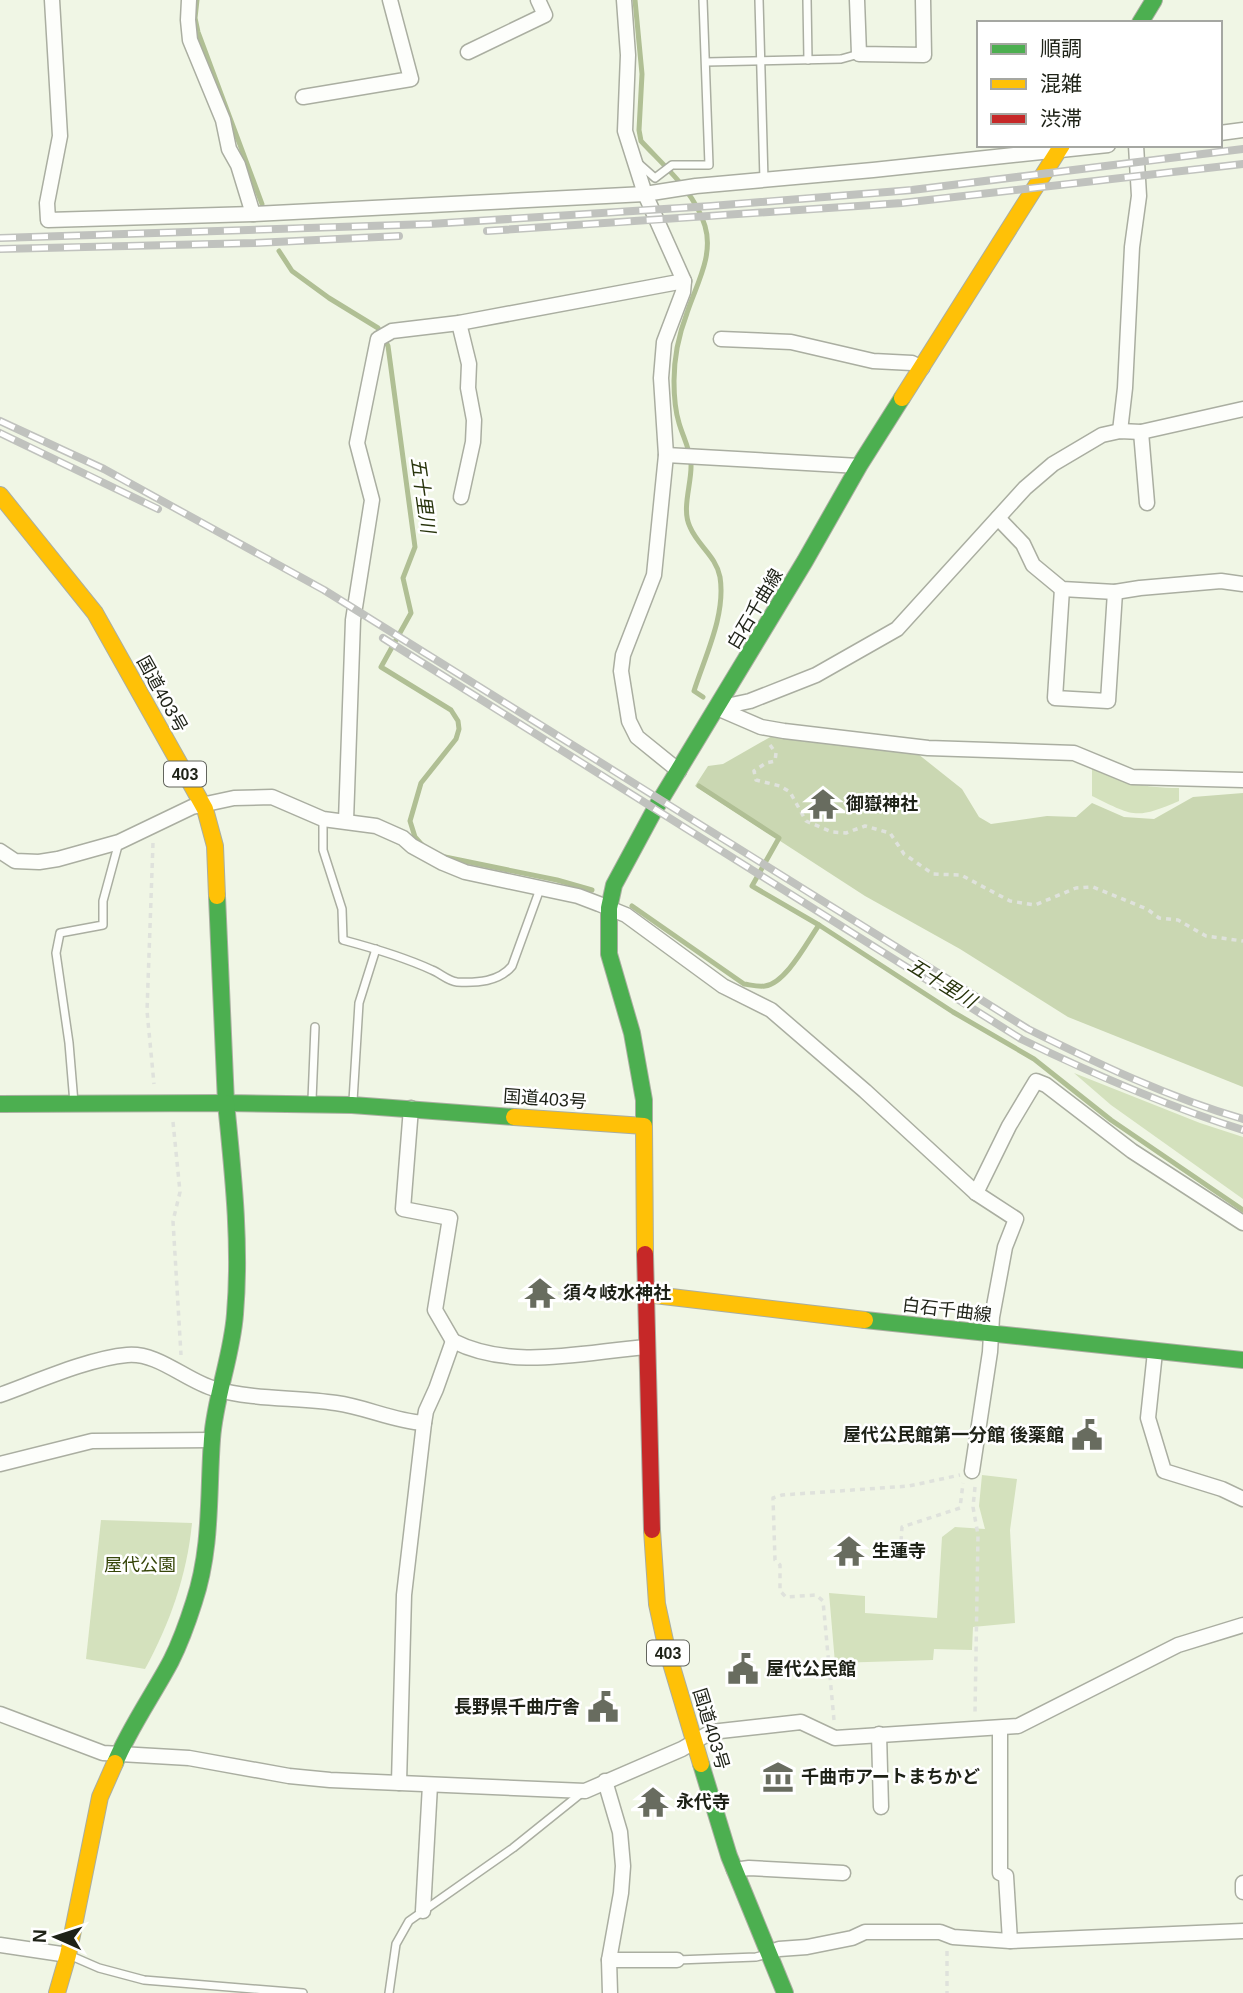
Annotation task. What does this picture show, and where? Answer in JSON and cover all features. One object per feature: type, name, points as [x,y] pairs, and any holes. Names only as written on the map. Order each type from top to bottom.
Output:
[{"type":"main road","points":[[1141,21],[1154,0]]},
{"type":"main road","name":"白石千曲線","points":[[644,1126],[644,1100],[635,1045],[609,954],[609,908],[614,885],[859,466],[1060,148]]},
{"type":"main road","name":"国道403号","points":[[0,495],[95,613],[202,804],[215,846],[226,1103],[411,1108],[644,1126],[646,1347],[656,1591],[667,1650],[734,1870],[785,1993]]},
{"type":"main road","points":[[0,1104],[226,1103],[237,1258],[235,1317],[219,1390],[212,1440],[209,1536],[205,1566],[172,1659],[118,1754],[100,1797],[68,1955],[57,1993]]},
{"type":"main road","name":"白石千曲線","points":[[646,1294],[992,1335],[1243,1360]]},
{"type":"street","points":[[52,0],[60,136],[47,203],[48,220],[253,214],[645,194],[696,186],[1060,148]]},
{"type":"street","points":[[189,0],[190,40],[223,120],[229,149],[238,165],[253,214]]},
{"type":"street","points":[[303,97],[411,79],[390,0]]},
{"type":"street","points":[[468,52],[545,15],[538,0]]},
{"type":"street","points":[[624,0],[628,55],[625,131],[645,194],[684,281],[683,292],[664,342],[661,378],[666,455],[654,575],[623,655],[621,671],[629,721],[637,737],[679,771]]},
{"type":"street","points":[[857,0],[859,54],[924,55],[923,0]]},
{"type":"street","points":[[1222,133],[1243,130]]},
{"type":"street","points":[[1119,430],[1125,388],[1132,247],[1139,196],[1136,147]]},
{"type":"street","points":[[346,821],[353,620],[372,500],[356,443],[383,336],[684,281]]},
{"type":"street","points":[[459,323],[468,364],[468,388],[474,420],[473,442],[461,497]]},
{"type":"street","points":[[721,339],[792,342],[873,361],[912,363],[922,368]]},
{"type":"street","points":[[717,708],[750,702],[816,675],[897,629],[1025,488],[1053,464],[1102,435],[1119,430],[1141,432],[1243,409]]},
{"type":"street","points":[[1141,432],[1147,503]]},
{"type":"street","points":[[666,455],[859,466]]},
{"type":"street","points":[[998,518],[1023,544],[1032,565],[1062,589],[1115,592],[1221,582],[1243,584]]},
{"type":"street","points":[[1062,589],[1055,698],[1108,701],[1115,592]]},
{"type":"street","points":[[717,708],[761,727],[928,748],[1074,753],[1132,777],[1243,780]]},
{"type":"street","points":[[0,851],[15,861],[39,862],[119,842],[202,804],[234,798],[272,797],[323,819],[376,826],[403,838],[443,863],[465,872],[578,896],[626,915],[723,986],[771,1010],[875,1100],[976,1193],[1016,1219],[1005,1247],[992,1317],[992,1335],[972,1471]]},
{"type":"street","points":[[976,1193],[1009,1125],[1036,1081],[1046,1085],[1132,1151],[1243,1223]]},
{"type":"street","points":[[411,1108],[403,1209],[450,1218],[435,1310],[453,1341],[496,1356],[523,1359],[646,1347]]},
{"type":"street","points":[[399,1783],[404,1595],[424,1423],[426,1410],[453,1341]]},
{"type":"street","points":[[1155,1352],[1148,1418],[1164,1471],[1222,1489],[1243,1499]]},
{"type":"street","points":[[0,1395],[98,1361],[128,1354],[159,1362],[219,1390],[338,1403],[402,1422],[424,1423]]},
{"type":"street","points":[[0,1464],[92,1441],[212,1440]]},
{"type":"street","points":[[0,1714],[70,1742],[118,1754],[189,1758],[289,1776],[584,1791],[711,1732],[801,1722],[835,1738],[1018,1726],[1178,1645],[1243,1625]]},
{"type":"street","points":[[1000,1728],[1000,1873],[1006,1876],[1010,1941]]},
{"type":"street","points":[[879,1734],[881,1807]]},
{"type":"street","points":[[604,1781],[620,1832],[623,1866],[609,1960],[610,1993]]},
{"type":"street","points":[[423,1911],[430,1785]]},
{"type":"street","points":[[734,1870],[749,1868],[843,1873]]},
{"type":"street","points":[[1243,1883],[1243,1892]]},
{"type":"street","points":[[768,1953],[852,1938],[865,1932],[940,1932],[1010,1941],[1243,1931]]},
{"type":"street","points":[[0,1945],[68,1955]]},
{"type":"street","points":[[609,1960],[677,1960]]},
{"type":"lane","points":[[634,158],[655,178],[672,165],[709,165],[703,0]]},
{"type":"lane","points":[[759,0],[764,180]]},
{"type":"lane","points":[[807,0],[808,60]]},
{"type":"lane","points":[[706,62],[841,59],[859,54]]},
{"type":"lane","points":[[323,819],[325,863],[342,909],[343,940],[433,970],[454,982],[495,979],[504,975],[512,966],[540,889]]},
{"type":"lane","points":[[74,1104],[69,1043],[56,953],[60,933],[103,925],[103,901],[119,842]]},
{"type":"lane","points":[[352,1105],[359,1003],[376,949]]},
{"type":"lane","points":[[312,1104],[315,1027]]},
{"type":"lane","points":[[389,1993],[396,1944],[409,1921],[513,1848],[584,1791]]},
{"type":"lane","points":[[677,1960],[756,1957],[768,1953]]},
{"type":"lane","points":[[68,1955],[99,1968],[144,1980],[303,1993]]},
{"type":"path","points":[[761,727],[777,759],[754,771],[754,776],[756,780],[780,786],[790,792],[806,821],[832,832],[846,833],[865,826],[890,833],[904,854],[933,874],[961,875],[1010,901],[1035,905],[1076,888],[1093,887],[1147,909],[1159,918],[1178,920],[1206,936],[1243,942]]},
{"type":"path","points":[[154,824],[152,921],[146,1012],[180,1192],[173,1221],[183,1375]]},
{"type":"path","points":[[558,1293],[625,1298]]},
{"type":"path","points":[[972,1471],[975,1474],[974,1507],[978,1535],[975,1729]]},
{"type":"path","points":[[835,1738],[823,1601],[816,1595],[786,1597],[780,1591],[780,1565],[775,1560],[773,1498],[782,1495],[909,1486],[965,1472],[960,1508],[902,1527],[901,1541]]},
{"type":"path","points":[[947,1935],[947,1993]]},
{"type":"green space","points":[[772,736],[918,754],[962,789],[979,817],[991,824],[1047,816],[1076,817],[1092,803],[1124,817],[1154,819],[1193,797],[1243,793],[1243,1087],[1068,1017],[960,949],[865,896],[695,786],[708,766],[723,764]]},
{"type":"green space","points":[[1092,767],[1134,783],[1179,788],[1179,801],[1143,813],[1117,808],[1092,796]]},
{"type":"green space","points":[[1074,1073],[1200,1123],[1243,1137],[1243,1199],[1111,1105]]},
{"type":"green space","points":[[982,1475],[1017,1479],[1010,1530],[1015,1623],[973,1627],[972,1650],[934,1649],[933,1660],[835,1663],[829,1593],[865,1596],[865,1613],[937,1618],[942,1537],[955,1527],[985,1529],[979,1506]]},
{"type":"green space","name":"屋代公園","points":[[101,1520],[192,1523],[176,1598],[145,1669],[86,1659]]},
{"type":"waterway","name":"五十里川","points":[[197,0],[195,18],[198,32],[262,204]]},
{"type":"waterway","points":[[635,0],[642,74],[639,130],[641,141],[669,170],[694,202],[707,237],[703,270],[679,338],[674,381],[677,413],[691,464],[688,520],[693,534],[715,563],[720,577],[717,621],[694,691],[703,697]]},
{"type":"waterway","name":"五十里川","points":[[279,251],[292,271],[378,328],[388,346],[415,547],[403,578],[411,613],[381,667],[451,710],[458,721],[459,729],[456,739],[421,783],[410,821],[415,837],[423,846]]},
{"type":"waterway","points":[[699,786],[779,838],[752,886],[819,925]]},
{"type":"waterway","name":"五十里川","points":[[445,857],[592,890]]},
{"type":"waterway","name":"五十里川","points":[[632,906],[744,984],[757,986],[765,986],[781,978],[819,925],[953,1012],[1034,1059],[1111,1120],[1243,1210]]},
{"type":"railway","points":[[0,238],[430,224],[711,206],[912,190],[1243,149]]},
{"type":"railway","points":[[487,231],[902,203],[1243,164]]},
{"type":"railway","points":[[0,249],[255,243],[399,236]]},
{"type":"railway","points":[[0,421],[104,469],[324,590],[1028,1029],[1134,1079],[1243,1119]]},
{"type":"railway","points":[[0,433],[158,509]]},
{"type":"railway","points":[[383,638],[1021,1039],[1130,1089],[1243,1130]]},
{"type":"traffic: fast","points":[[1141,21],[1154,0]]},
{"type":"traffic: fast","points":[[644,1126],[644,1100],[632,1033],[609,954],[609,908],[614,885],[655,809],[902,398]]},
{"type":"traffic: fast","points":[[217,896],[226,1103],[352,1105],[514,1117]]},
{"type":"traffic: fast","points":[[0,1104],[226,1103],[235,1209],[237,1288],[231,1345],[214,1423],[204,1562],[194,1602],[178,1647],[115,1763]]},
{"type":"traffic: fast","points":[[865,1320],[1243,1360]]},
{"type":"traffic: fast","points":[[701,1764],[729,1856],[785,1993]]},
{"type":"traffic: slow","points":[[902,398],[1061,147]]},
{"type":"traffic: slow","points":[[0,495],[95,613],[205,809],[215,846],[217,896]]},
{"type":"traffic: slow","points":[[514,1117],[644,1126],[645,1254]]},
{"type":"traffic: slow","points":[[646,1294],[865,1320]]},
{"type":"traffic: slow","points":[[652,1530],[657,1604],[667,1650],[701,1764]]},
{"type":"traffic: slow","points":[[57,1993],[68,1955],[100,1797],[115,1763]]},
{"type":"traffic: jam","points":[[645,1254],[652,1530]]},
{"type":"place","name":"御嶽神社","points":[[823,804]]},
{"type":"place","name":"須々岐水神社","points":[[540,1293]]},
{"type":"place","name":"屋代公民館第一分館 後薬館","points":[[1087,1435]]},
{"type":"place","name":"生蓮寺","points":[[849,1551]]},
{"type":"place","name":"屋代公民館","points":[[743,1669]]},
{"type":"place","name":"長野県千曲庁舎","points":[[603,1707]]},
{"type":"place","name":"千曲市アートまちかど","points":[[778,1777]]},
{"type":"place","name":"永代寺","points":[[653,1802]]}]
